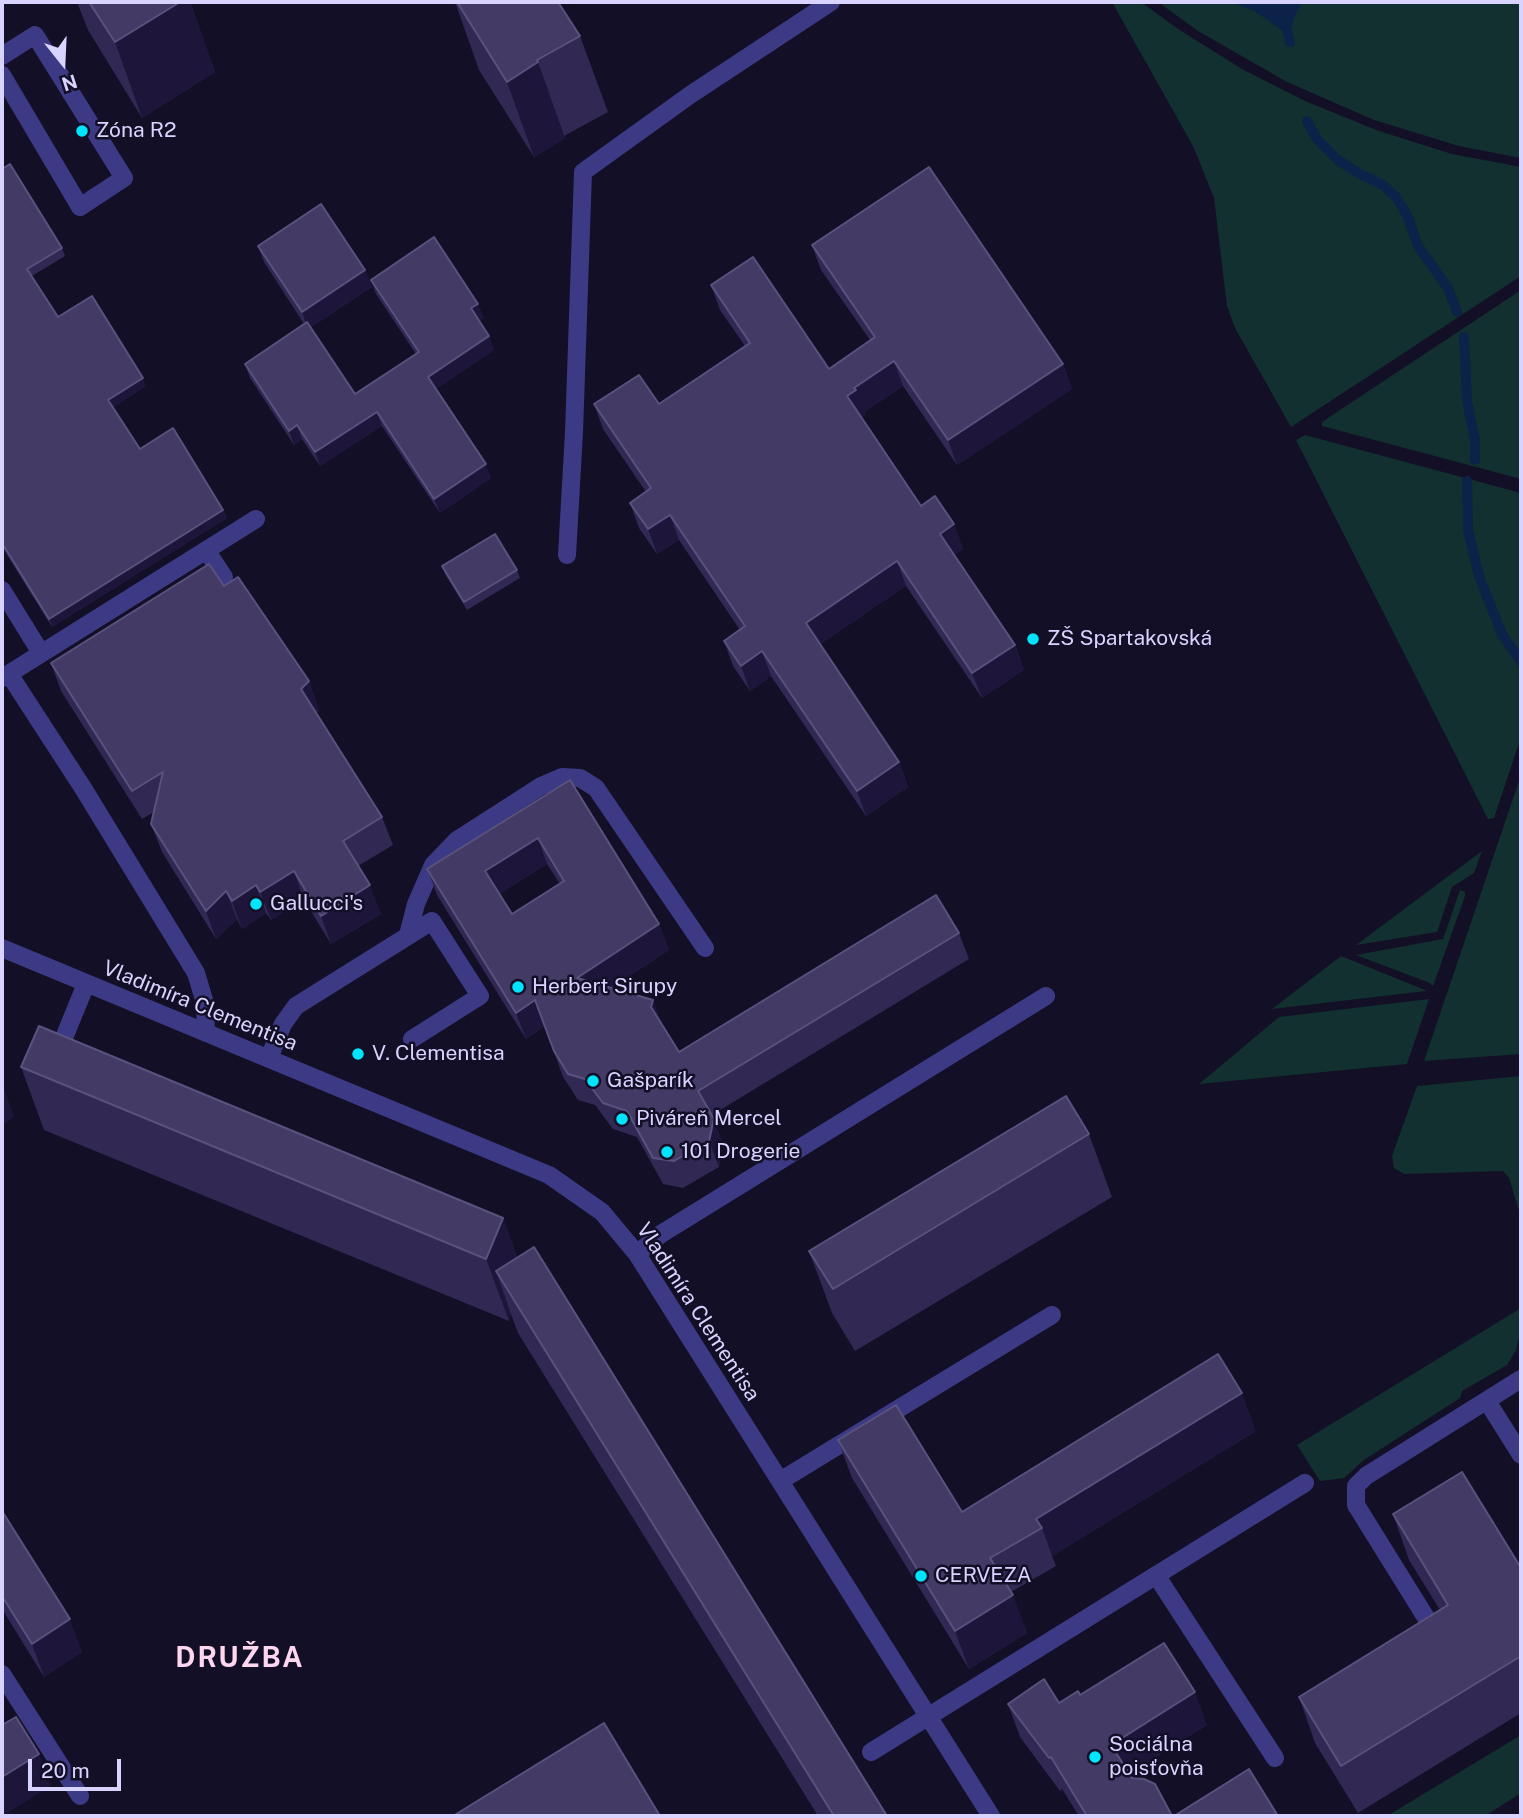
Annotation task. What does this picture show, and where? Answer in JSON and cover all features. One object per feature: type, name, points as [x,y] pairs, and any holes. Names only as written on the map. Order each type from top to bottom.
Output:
[{"type":"street","points":[[567,555],[583,172],[690,95],[831,2]]},
{"type":"street","points":[[2,56],[34,35],[124,178],[80,207],[2,75]]},
{"type":"street","points":[[206,1033],[205,1003],[196,973],[76,776],[6,676],[256,519]]},
{"type":"street","points":[[206,550],[224,577]]},
{"type":"street","points":[[2,590],[41,653]]},
{"type":"street","points":[[408,935],[416,904],[433,865],[457,840],[541,786],[562,777],[580,778],[596,788],[705,948]]},
{"type":"street","points":[[270,1058],[284,1024],[296,1006],[432,921],[480,996],[412,1039]]},
{"type":"street","name":"Vladimíra Clementisa","points":[[2,948],[549,1175],[602,1212],[637,1254],[991,1816]]},
{"type":"street","points":[[59,1050],[86,984]]},
{"type":"street","points":[[637,1254],[661,1234],[1045,996]]},
{"type":"street","points":[[780,1481],[1052,1315]]},
{"type":"street","points":[[1443,1645],[1356,1505],[1356,1486],[1366,1476],[1521,1380]]},
{"type":"street","points":[[1487,1401],[1521,1455]]},
{"type":"street","points":[[871,1752],[1306,1483]]},
{"type":"street","points":[[1156,1575],[1275,1758]]},
{"type":"street","points":[[2,1674],[80,1796]]},
{"type":"green space","points":[[1112,2],[1141,2],[1242,69],[1305,101],[1379,131],[1452,154],[1521,167],[1521,276],[1291,427],[1235,328],[1227,306],[1214,198],[1193,146]]},
{"type":"green space","points":[[1158,2],[1521,2],[1521,158],[1459,146],[1374,120],[1287,82],[1198,31]]},
{"type":"green space","points":[[1521,290],[1521,479],[1322,426],[1322,422]]},
{"type":"green space","points":[[1305,435],[1521,493],[1521,737],[1494,818],[1488,819],[1296,440]]},
{"type":"green space","points":[[1521,775],[1521,1054],[1424,1061]]},
{"type":"green space","points":[[1482,851],[1474,873],[1452,887],[1437,932],[1356,945]]},
{"type":"green space","points":[[1460,890],[1465,892],[1465,896],[1433,986],[1356,955],[1443,939]]},
{"type":"green space","points":[[1341,956],[1425,990],[1426,991],[1272,1009]]},
{"type":"green space","points":[[1429,999],[1407,1064],[1199,1084],[1279,1017]]},
{"type":"green space","points":[[1521,1076],[1521,1217],[1509,1178],[1503,1171],[1404,1174],[1394,1168],[1392,1156],[1417,1086]]},
{"type":"green space","points":[[1521,1308],[1521,1329],[1516,1350],[1507,1365],[1462,1391],[1460,1398],[1364,1460],[1344,1478],[1320,1481],[1297,1445]]},
{"type":"green space","points":[[1521,1735],[1521,1793],[1485,1816],[1387,1816]]},
{"type":"water","points":[[1232,2],[1301,4],[1291,30],[1284,32],[1256,12]]},
{"type":"building","points":[[89,2],[180,2],[115,42]]},
{"type":"building","points":[[457,2],[558,2],[580,36],[537,60],[538,62],[507,82]]},
{"type":"building","points":[[10,164],[62,248],[27,269],[58,317],[92,296],[143,378],[108,400],[140,449],[173,428],[223,510],[49,619],[2,543],[2,169]]},
{"type":"building","name":"ZŠ Spartakovská","points":[[929,167],[1063,364],[948,440],[894,361],[854,388],[856,390],[847,396],[921,506],[935,496],[954,524],[940,534],[1015,645],[972,673],[897,561],[806,623],[899,762],[857,791],[762,651],[741,666],[724,641],[745,626],[670,515],[648,529],[630,503],[651,488],[594,404],[639,375],[659,404],[750,343],[711,285],[753,257],[829,369],[875,337],[812,245]]},
{"type":"building","points":[[321,204],[365,270],[302,312],[258,246]]},
{"type":"building","points":[[434,237],[478,304],[471,308],[489,336],[428,377],[486,464],[434,499],[377,412],[315,452],[297,425],[289,431],[245,364],[307,322],[355,394],[419,352],[371,280]]},
{"type":"building","points":[[495,534],[517,570],[464,602],[442,566]]},
{"type":"building","points":[[209,564],[224,586],[238,577],[309,681],[301,689],[382,817],[343,841],[370,885],[321,916],[294,871],[260,892],[256,885],[232,901],[226,891],[206,911],[151,824],[163,772],[132,791],[51,663]]},
{"type":"building","points":[[570,780],[659,924],[577,978],[653,1000],[651,1007],[679,1052],[936,895],[959,933],[698,1091],[714,1119],[709,1141],[674,1161],[653,1158],[627,1111],[603,1103],[585,1079],[568,1074],[554,1051],[535,1000],[516,1013],[427,869]],"holes":[[[538,838],[564,881],[512,914],[485,871]]]},
{"type":"building","points":[[39,1026],[503,1218],[486,1259],[21,1067]]},
{"type":"building","points":[[1066,1096],[1089,1134],[833,1289],[809,1251]]},
{"type":"building","points":[[534,1247],[887,1816],[834,1816],[496,1271]]},
{"type":"building","points":[[1218,1354],[1242,1393],[1036,1519],[1042,1528],[990,1558],[1013,1595],[955,1631],[838,1440],[896,1405],[962,1512]]},
{"type":"building","points":[[1462,1472],[1521,1568],[1521,1656],[1341,1766],[1299,1697],[1448,1605],[1393,1514]]},
{"type":"building","points":[[2,1511],[70,1619],[32,1644],[2,1596]]},
{"type":"building","points":[[1164,1643],[1195,1692],[1111,1745],[1132,1778],[1155,1784],[1172,1816],[1087,1816],[1051,1757],[1049,1758],[1008,1704],[1044,1679],[1059,1703],[1078,1691],[1080,1695]]},
{"type":"building","points":[[16,1717],[39,1754],[2,1777],[2,1725]]},
{"type":"building","points":[[604,1723],[660,1816],[453,1816]]},
{"type":"building","points":[[1249,1769],[1278,1816],[1174,1816]]},
{"type":"waterway","points":[[1287,31],[1290,42]]},
{"type":"waterway","points":[[1307,121],[1316,138],[1338,160],[1383,185],[1396,197],[1407,215],[1418,246],[1448,288],[1457,312]]},
{"type":"waterway","points":[[1464,337],[1467,401],[1475,440],[1475,460]]},
{"type":"waterway","points":[[1467,481],[1468,530],[1479,576],[1502,634],[1521,662]]},
{"type":"place","name":"Zóna R2","points":[[82,131]]},
{"type":"place","name":"ZŠ Spartakovská","points":[[1033,639]]},
{"type":"place","name":"Gallucci's","points":[[256,904]]},
{"type":"place","name":"Herbert Sirupy","points":[[518,987]]},
{"type":"place","name":"V. Clementisa","points":[[358,1054]]},
{"type":"place","name":"Gašparík","points":[[593,1081]]},
{"type":"place","name":"Piváreň Mercel","points":[[622,1119]]},
{"type":"place","name":"101 Drogerie","points":[[667,1152]]},
{"type":"place","name":"CERVEZA","points":[[921,1576]]},
{"type":"place","name":"Sociálna poisťovňa","points":[[1095,1757]]},
{"type":"district","name":"DRUŽBA","points":[[240,1658]]}]
